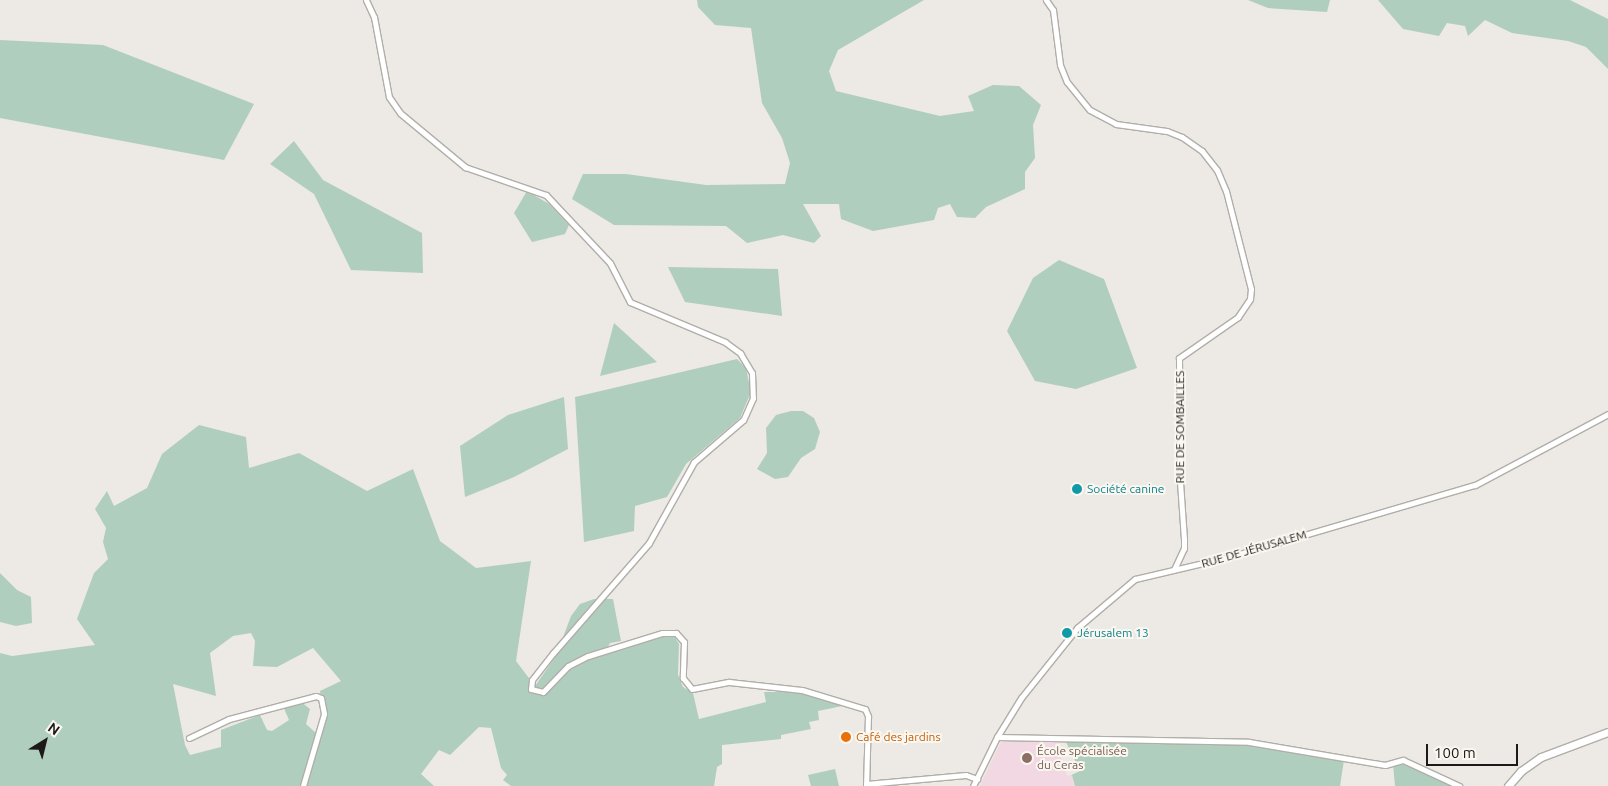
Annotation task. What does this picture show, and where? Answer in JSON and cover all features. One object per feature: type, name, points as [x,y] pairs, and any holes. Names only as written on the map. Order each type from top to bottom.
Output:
[{"type":"main road","points":[[1508,786],[1520,771],[1541,757],[1608,732]]},
{"type":"street","points":[[366,0],[374,17],[389,97],[400,113],[465,167],[546,195],[610,263],[630,302],[725,342],[740,353],[752,373],[753,398],[743,420],[694,462],[649,543],[553,653],[532,680],[531,689],[543,692],[568,666],[588,656],[672,632],[682,638],[683,678],[695,690],[724,682],[794,689],[865,709],[868,716],[866,785],[966,774],[977,778]]},
{"type":"street","name":"RUE DE SOMBAILLES","points":[[1046,0],[1053,10],[1064,74],[1090,110],[1116,124],[1167,131],[1182,137],[1202,151],[1216,170],[1226,191],[1251,290],[1250,300],[1238,317],[1179,358],[1180,482],[1184,548],[1174,569]]},
{"type":"street","name":"RUE DE JÉRUSALEM","points":[[973,786],[997,737],[1021,698],[1092,614],[1135,579],[1233,556],[1475,484],[1608,414]]},
{"type":"street","points":[[189,738],[229,719],[316,696],[321,698],[324,714],[303,786]]},
{"type":"street","points":[[997,737],[1249,742],[1385,765],[1403,760],[1459,786]]},
{"type":"shaded area","name":"École spécialisée du Ceras","points":[[1001,742],[1056,742],[1067,776],[1072,775],[1075,786],[980,786]]},
{"type":"green space","points":[[697,0],[924,0],[838,50],[829,71],[836,91],[940,116],[974,111],[968,96],[993,85],[1019,86],[1041,105],[1033,125],[1035,158],[1025,172],[1025,189],[986,207],[975,218],[957,217],[950,204],[938,208],[934,220],[873,231],[841,219],[839,204],[803,204],[821,236],[814,243],[783,235],[747,243],[726,226],[614,225],[572,199],[583,174],[626,174],[706,185],[785,184],[790,163],[782,138],[762,103],[751,28],[715,25],[698,7]]},
{"type":"green space","points":[[1248,0],[1330,0],[1327,12],[1268,8]]},
{"type":"green space","points":[[1378,0],[1570,0],[1608,19],[1608,69],[1586,47],[1568,41],[1512,33],[1485,20],[1468,36],[1465,26],[1447,23],[1439,36],[1403,29]]},
{"type":"green space","points":[[0,40],[103,45],[254,104],[224,160],[0,118]]},
{"type":"green space","points":[[294,141],[323,180],[422,233],[423,273],[351,270],[314,194],[270,164]]},
{"type":"green space","points":[[527,191],[549,204],[569,225],[565,234],[532,242],[514,213]]},
{"type":"green space","points":[[1059,260],[1104,279],[1137,368],[1076,389],[1035,381],[1007,331],[1033,278]]},
{"type":"green space","points":[[668,267],[778,269],[782,316],[685,302]]},
{"type":"green space","points":[[614,323],[657,362],[600,376]]},
{"type":"green space","points":[[737,359],[746,368],[751,392],[740,418],[686,464],[667,497],[635,506],[634,531],[584,542],[575,397]]},
{"type":"green space","points":[[564,397],[568,449],[514,477],[465,497],[460,446],[508,415]]},
{"type":"green space","points":[[791,411],[803,411],[814,418],[820,432],[815,449],[801,458],[788,477],[775,479],[757,469],[767,453],[766,428],[776,415]]},
{"type":"green space","points":[[199,425],[246,437],[249,468],[299,453],[367,491],[413,469],[440,541],[476,568],[531,561],[516,661],[535,686],[556,656],[571,616],[580,604],[594,599],[613,599],[621,641],[610,643],[605,653],[666,635],[674,636],[679,644],[678,675],[683,687],[693,693],[699,719],[766,702],[764,692],[804,692],[847,705],[818,711],[819,720],[809,722],[811,729],[781,735],[781,739],[722,745],[722,764],[717,767],[714,786],[511,786],[503,780],[507,775],[501,768],[491,728],[479,727],[450,755],[439,750],[421,774],[434,786],[306,786],[324,721],[320,691],[341,681],[313,648],[277,667],[253,666],[255,641],[251,633],[233,636],[210,653],[216,696],[173,684],[185,745],[190,755],[221,747],[221,730],[260,715],[267,730],[272,731],[289,720],[283,706],[300,701],[310,709],[306,724],[317,734],[302,786],[0,786],[0,653],[12,656],[95,645],[77,619],[94,573],[108,559],[103,542],[106,528],[95,509],[107,491],[114,506],[147,488],[162,454]]},
{"type":"green space","points":[[0,573],[17,590],[31,597],[32,623],[16,626],[0,622]]},
{"type":"green space","points":[[1066,742],[1234,742],[1344,760],[1340,786],[1075,786],[1072,775],[1067,777],[1080,771]]},
{"type":"green space","points":[[1393,764],[1415,766],[1456,786],[1395,786]]},
{"type":"green space","points":[[835,769],[839,786],[811,786],[808,775]]},
{"type":"place","name":"Société canine","points":[[1077,489]]},
{"type":"place","name":"Jérusalem 13","points":[[1067,633]]},
{"type":"place","name":"Café des jardins","points":[[846,737]]},
{"type":"place","name":"École spécialisée du Ceras","points":[[1027,758]]}]
